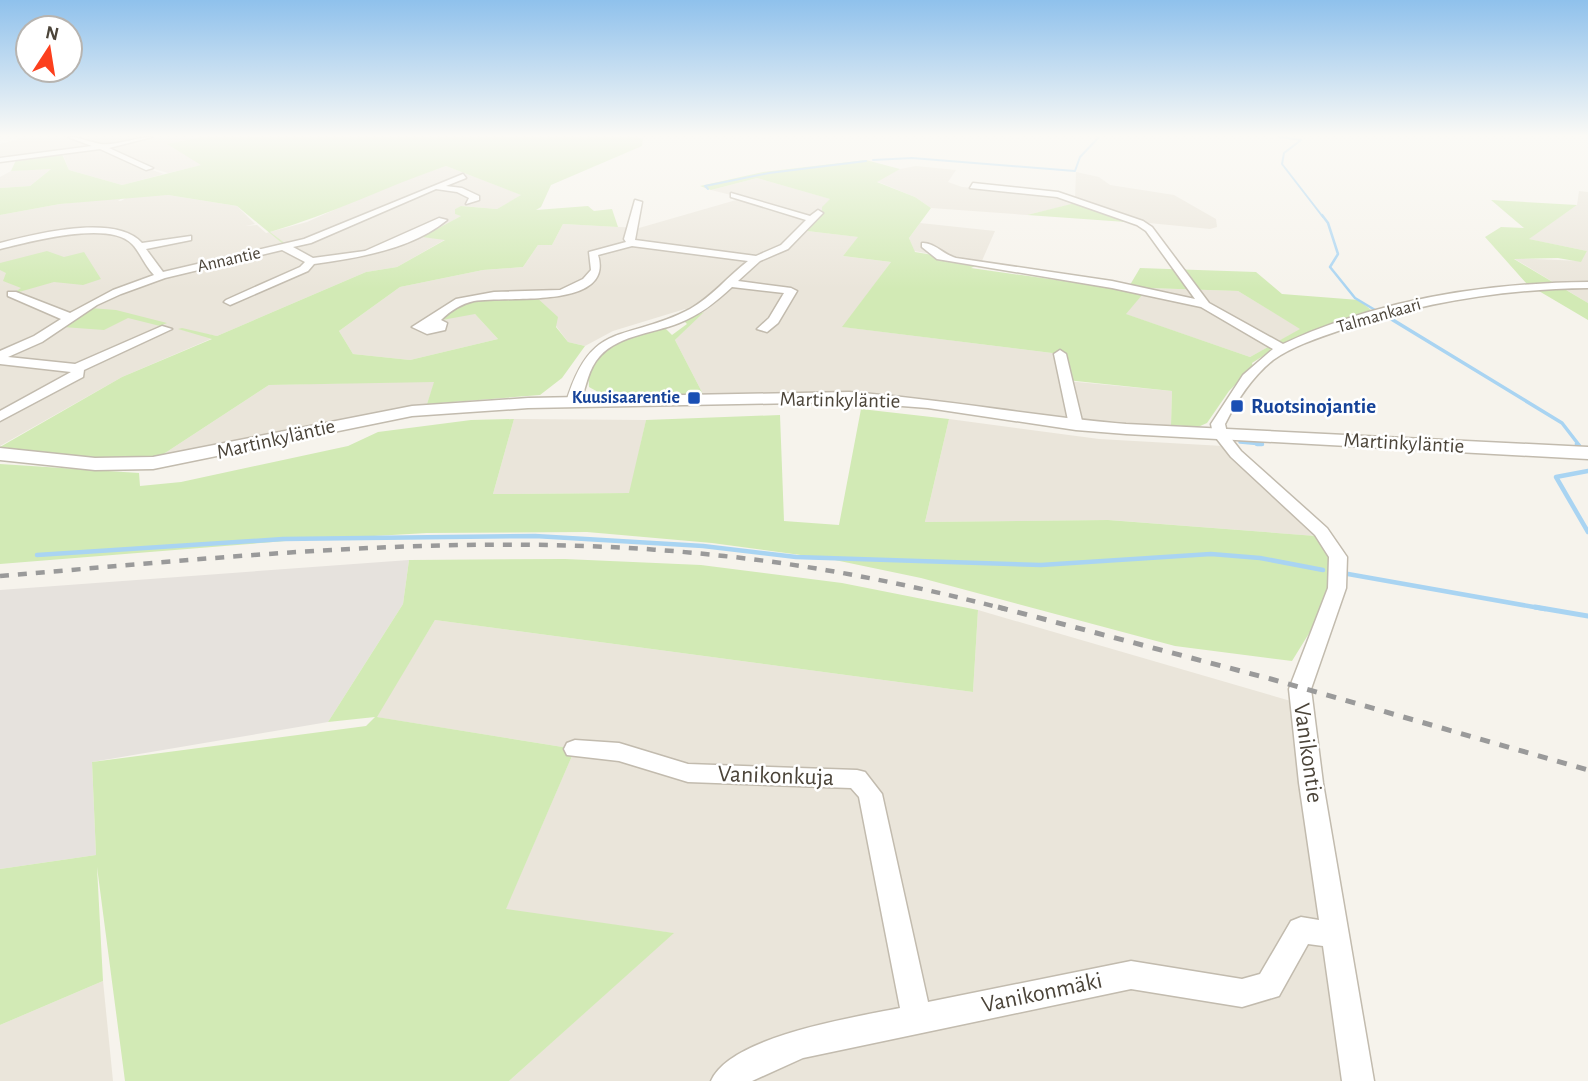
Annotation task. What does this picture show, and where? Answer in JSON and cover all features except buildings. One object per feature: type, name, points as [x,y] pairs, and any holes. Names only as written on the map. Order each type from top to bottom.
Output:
[{"type":"street","name":"Annantie","points":[[0,358],[38,339],[93,303],[161,276],[284,247],[330,233],[433,187]]},
{"type":"street","points":[[438,187],[459,190],[476,198],[469,202]]},
{"type":"street","points":[[987,187],[1058,195],[1140,223],[1149,229],[1205,305]]},
{"type":"street","points":[[573,403],[579,377],[595,352],[623,336],[690,314],[757,258],[783,248],[815,216],[734,195]]},
{"type":"street","points":[[632,243],[629,239],[638,202]]},
{"type":"street","points":[[284,247],[311,261],[367,254],[443,220]]},
{"type":"street","points":[[0,246],[55,234],[92,232],[126,236],[139,247],[161,276]]},
{"type":"street","points":[[139,247],[188,238]]},
{"type":"street","points":[[433,321],[445,309],[469,300],[514,293],[560,293],[572,289],[594,275],[596,270],[593,254],[596,251],[632,243],[757,258]]},
{"type":"street","points":[[926,245],[941,257],[955,261],[1167,293],[1205,305],[1284,350]]},
{"type":"street","points":[[230,302],[304,269],[311,261]]},
{"type":"street","points":[[730,283],[791,291],[774,320],[764,329]]},
{"type":"street","name":"Talmankaari","points":[[1220,434],[1218,424],[1242,386],[1270,357],[1326,331],[1455,295],[1527,284],[1588,285]]},
{"type":"street","points":[[12,294],[59,315],[72,317]]},
{"type":"street","points":[[0,358],[77,368],[166,328]]},
{"type":"street","points":[[1060,354],[1076,425]]},
{"type":"street","points":[[0,417],[78,374],[77,368]]},
{"type":"street","name":"Martinkyläntie","points":[[0,454],[94,464],[153,463],[412,411],[461,406],[849,397],[928,403],[1076,425],[1588,453]]},
{"type":"street","name":"Vanikontie","points":[[1220,434],[1236,454],[1321,533],[1338,557],[1337,588],[1300,689],[1358,1081]]},
{"type":"street","name":"Vanikonkuja","points":[[575,749],[619,752],[688,774],[857,779],[870,794],[917,1018]]},
{"type":"street","name":"Vanikonmäki","points":[[727,1081],[744,1068],[802,1043],[1131,975],[1242,993],[1269,986],[1301,930],[1335,936]]},
{"type":"shaded area","points":[[385,187],[502,187],[522,195],[497,209],[462,206],[455,209],[455,214],[463,215],[423,237],[446,239],[397,267],[366,272],[217,336],[179,329],[213,338],[122,377],[0,446],[0,215],[60,204],[123,197],[118,201],[121,201],[129,196],[168,195],[237,206],[255,224],[246,226],[257,225],[266,233],[307,222]]},
{"type":"shaded area","points":[[721,187],[790,187],[831,199],[807,231],[859,237],[843,256],[891,262],[843,327],[1060,354],[1067,381],[1172,391],[1171,425],[1138,426],[928,403],[704,396],[675,340],[703,312],[685,309],[613,331],[585,346],[568,342],[556,326],[475,314],[498,339],[410,360],[353,354],[339,331],[400,287],[483,270],[523,267],[538,245],[552,245],[563,224],[639,228],[743,198],[711,190]]},
{"type":"shaded area","points":[[892,187],[967,187],[1056,195],[1077,203],[1027,215],[931,208],[915,197]]},
{"type":"shaded area","points":[[1075,187],[1126,187],[1174,195],[1216,219],[1217,227],[1210,229],[1149,223],[1075,199]]},
{"type":"shaded area","points":[[1579,191],[1588,192],[1588,303],[1513,258],[1581,261],[1587,251],[1528,239],[1577,205]]},
{"type":"shaded area","points":[[920,223],[995,231],[981,263],[914,251],[909,238]]},
{"type":"shaded area","points":[[1148,288],[1238,291],[1301,329],[1250,357],[1125,314]]},
{"type":"shaded area","points":[[435,381],[427,404],[382,411],[205,450],[162,455],[269,385]]},
{"type":"shaded area","points":[[514,419],[646,420],[630,493],[493,494]]},
{"type":"shaded area","points":[[949,419],[1099,439],[1223,446],[1316,536],[1109,520],[925,522]]},
{"type":"shaded area","points":[[409,560],[403,604],[328,722],[92,762],[96,855],[0,869],[0,590]]},
{"type":"shaded area","points":[[978,610],[1301,704],[1358,1081],[509,1081],[673,933],[505,910],[575,749],[376,717],[435,620],[973,692]]},
{"type":"shaded area","points":[[103,981],[113,1081],[0,1081],[0,1025]]},
{"type":"green space","points":[[388,187],[270,232],[286,244],[283,244],[237,206],[168,195],[60,204],[0,215],[0,188]]},
{"type":"green space","points":[[501,187],[550,187],[541,207],[536,210],[588,206],[594,211],[612,209],[618,227],[563,224],[552,245],[538,245],[523,267],[483,270],[400,287],[339,331],[353,354],[410,360],[498,339],[475,314],[442,320],[441,318],[462,305],[486,298],[535,296],[558,317],[556,327],[568,342],[585,346],[562,378],[540,395],[427,404],[434,382],[269,385],[162,455],[104,459],[0,447],[122,377],[212,339],[178,329],[217,336],[366,272],[397,267],[445,240],[422,237],[461,216],[455,214],[455,209],[461,206],[497,209],[521,195]]},
{"type":"green space","points":[[790,187],[891,187],[915,197],[931,208],[909,238],[915,252],[981,263],[971,268],[1127,290],[1140,268],[1256,272],[1282,294],[1359,300],[1377,315],[1277,347],[1252,363],[1253,367],[1229,391],[1207,423],[1198,427],[1171,425],[1172,391],[1066,380],[1060,354],[842,327],[891,262],[843,256],[858,237],[807,231],[822,214],[822,207],[830,199]],"holes":[[[1148,288],[1238,291],[1300,329],[1250,357],[1126,314]]]},
{"type":"green space","points":[[1491,200],[1577,205],[1529,239],[1587,251],[1581,262],[1558,258],[1514,259],[1588,303],[1588,320],[1527,284],[1485,237],[1501,227],[1524,228]]},
{"type":"green space","points":[[1079,202],[1140,223],[1027,215]]},
{"type":"green space","points":[[47,251],[64,257],[84,252],[101,279],[83,285],[54,282],[12,294],[21,288],[3,281],[6,273],[0,270],[0,263]]},
{"type":"green space","points":[[90,308],[116,310],[167,323],[160,326],[128,318],[104,330],[63,327]]},
{"type":"green space","points":[[704,312],[675,340],[704,396],[609,398],[589,387],[590,373],[595,362],[613,345],[663,326],[672,335],[687,324],[683,320]]},
{"type":"green space","points":[[861,409],[949,419],[925,522],[1108,520],[1316,536],[1338,557],[1337,588],[1292,661],[1175,646],[921,578],[830,559],[712,543],[587,532],[427,533],[286,541],[0,564],[0,464],[139,473],[140,486],[181,482],[348,446],[378,432],[471,420],[514,419],[493,494],[629,493],[646,420],[780,415],[784,521],[839,525]]},
{"type":"green space","points":[[565,559],[701,565],[842,583],[978,610],[973,692],[435,620],[377,717],[575,749],[506,909],[674,933],[509,1081],[125,1081],[97,867],[103,981],[0,1025],[0,869],[96,855],[92,762],[366,726],[375,717],[328,722],[403,604],[409,560]]},
{"type":"waterway","points":[[1300,187],[1323,217]]},
{"type":"waterway","points":[[1322,215],[1328,223],[1338,254],[1330,267],[1355,298],[1375,310]]},
{"type":"waterway","points":[[1388,317],[1562,423],[1579,445]]},
{"type":"waterway","points":[[1240,442],[1262,444],[1257,444]]},
{"type":"waterway","points":[[1577,444],[1580,447]]},
{"type":"waterway","points":[[1588,471],[1556,477],[1588,532]]},
{"type":"waterway","points":[[37,555],[283,539],[535,536],[703,546],[796,557],[1041,565],[1211,554],[1260,558],[1323,570]]},
{"type":"waterway","points":[[1348,574],[1545,609]]},
{"type":"waterway","points":[[1535,607],[1588,616]]},
{"type":"railway","points":[[0,576],[362,548],[543,545],[634,548],[760,560],[865,577],[1005,609]]},
{"type":"railway","points":[[998,607],[1271,679],[1588,770]]},
{"type":"place","name":"Kuusisaarentie","points":[[694,398]]},
{"type":"place","name":"Ruotsinojantie","points":[[1237,406]]}]
